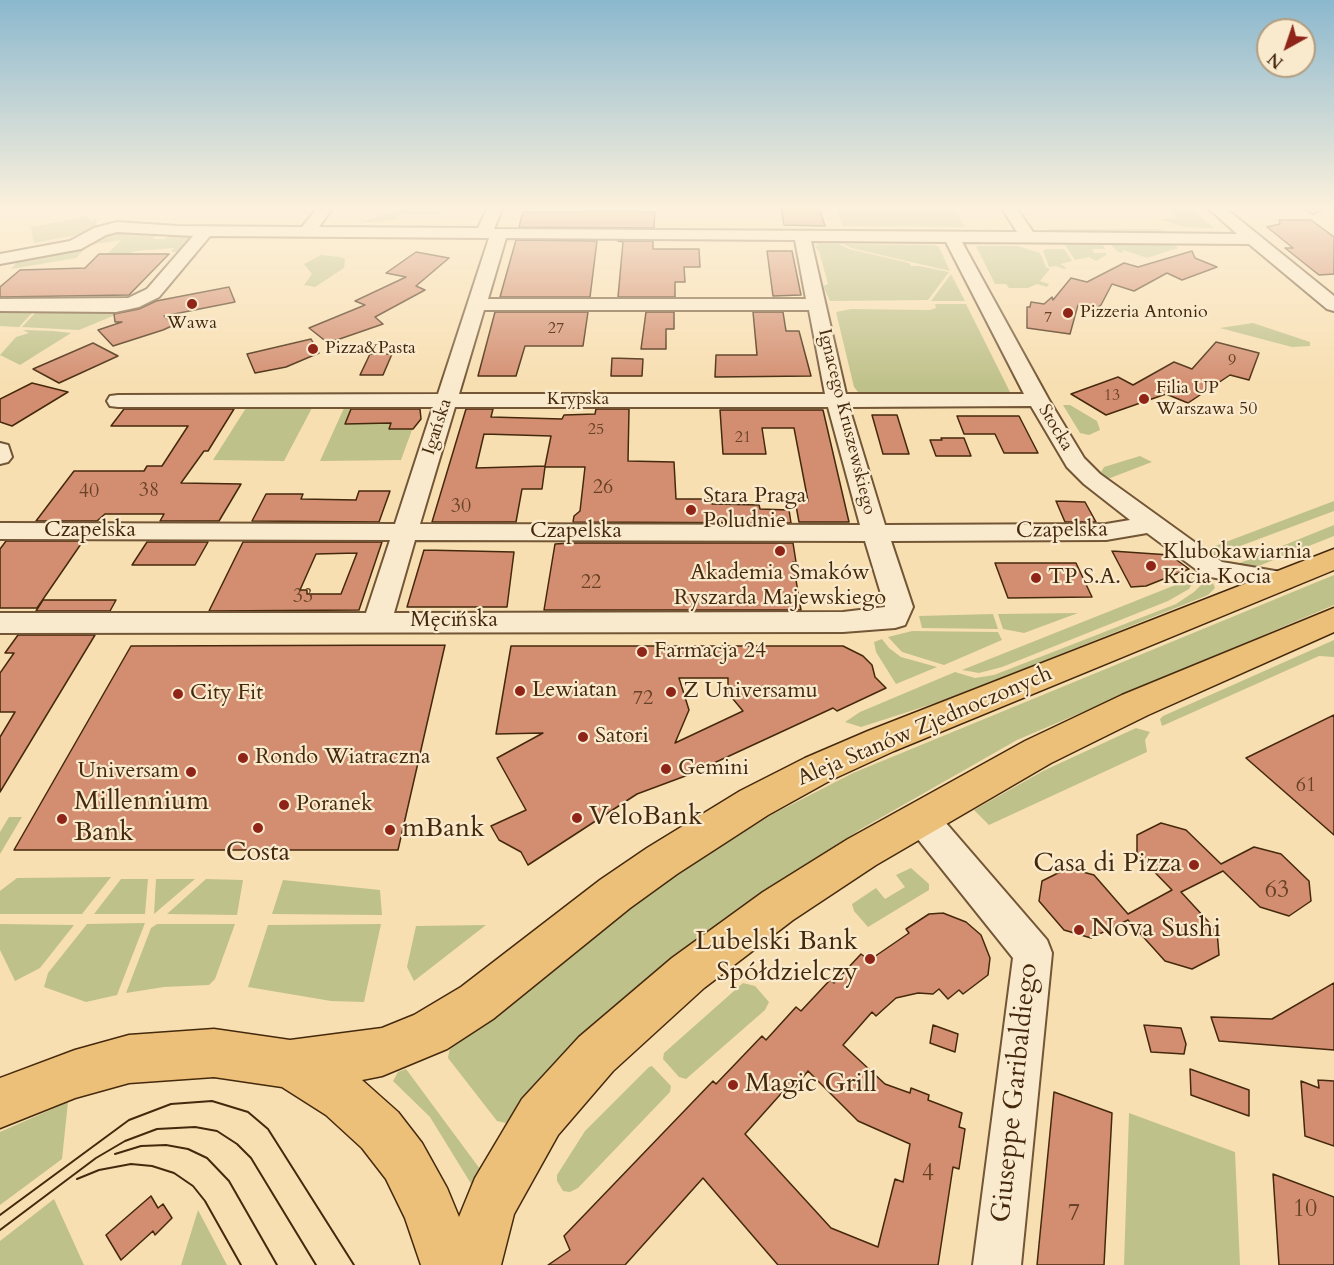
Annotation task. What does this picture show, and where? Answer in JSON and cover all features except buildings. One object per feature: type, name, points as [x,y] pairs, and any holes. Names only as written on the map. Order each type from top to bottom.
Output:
[{"type":"main road","name":"Aleja Stanów Zjednoczonych","points":[[290,1064],[350,1058],[382,1052],[430,1032],[477,1003],[624,887],[706,832],[818,769],[1215,589],[1281,581],[1334,559]]},
{"type":"main road","points":[[473,1265],[482,1226],[494,1197],[540,1117],[596,1054],[688,973],[778,906],[921,818],[1038,752],[1135,705],[1334,620]]},
{"type":"main road","points":[[0,1103],[75,1074],[129,1059],[214,1053],[290,1064],[344,1097],[380,1130],[409,1170],[428,1207],[449,1265]]},
{"type":"street","points":[[0,305],[116,306],[133,303],[153,293],[176,266]]},
{"type":"street","name":"Igańska","points":[[377,621],[403,532],[477,304],[484,266]]},
{"type":"street","name":"Ignacego Kruszewskiego","points":[[808,266],[837,401],[875,533],[900,607]]},
{"type":"street","name":"Stocka","points":[[967,266],[1038,400],[1075,462],[1092,479],[1151,524],[1215,589]]},
{"type":"street","points":[[1286,266],[1334,305]]},
{"type":"street","points":[[477,304],[816,305]]},
{"type":"street","name":"Krypska","points":[[118,401],[1038,400]]},
{"type":"street","name":"Czapelska","points":[[0,531],[1106,532],[1151,524]]},
{"type":"street","name":"Męcińska","points":[[0,624],[879,621],[895,618],[900,607]]},
{"type":"street","name":"Giuseppe Garibaldiego","points":[[921,818],[1033,953],[998,1265]]},
{"type":"green space","points":[[306,266],[344,266],[315,287],[304,285],[312,274]]},
{"type":"green space","points":[[823,266],[919,266],[949,272],[928,300],[830,301],[823,286],[828,284]]},
{"type":"green space","points":[[929,266],[948,266],[950,271]]},
{"type":"green space","points":[[986,266],[1046,266],[1050,269],[1040,281],[1049,284],[1047,287],[1037,284],[1028,288],[1009,288],[1006,284],[995,284]]},
{"type":"green space","points":[[951,274],[965,301],[931,301]]},
{"type":"green space","points":[[935,304],[966,304],[1011,394],[881,395],[858,392],[854,387],[836,312],[851,309],[930,310],[936,308]]},
{"type":"green space","points":[[115,309],[120,313],[79,330],[22,327],[37,311],[104,312]]},
{"type":"green space","points":[[0,312],[33,312],[19,327],[0,326]]},
{"type":"green space","points":[[1253,323],[1310,342],[1310,346],[1292,347],[1220,328]]},
{"type":"green space","points":[[23,330],[71,333],[20,365],[0,355],[16,337],[29,333]]},
{"type":"green space","points":[[1063,405],[1070,405],[1097,421],[1100,430],[1089,435],[1080,433]]},
{"type":"green space","points":[[246,408],[312,408],[284,461],[213,460]]},
{"type":"green space","points":[[344,408],[420,408],[401,460],[320,461]]},
{"type":"green space","points":[[1140,456],[1152,462],[1105,480],[1100,474],[1104,467]]},
{"type":"green space","points":[[1105,480],[1202,551],[1334,501],[1334,511],[1216,555],[1210,555],[1201,552]]},
{"type":"green space","points":[[1334,525],[1334,536],[1246,571],[1235,565]]},
{"type":"green space","points":[[1334,575],[1334,605],[1017,740],[861,829],[742,907],[674,958],[561,1056],[520,1102],[506,1123],[497,1121],[448,1058],[450,1047],[491,1020],[628,909],[701,858],[773,814],[853,773]]},
{"type":"green space","points":[[1210,576],[1215,588],[1208,595],[951,698],[861,727],[845,722],[860,712],[955,672],[975,678],[994,675],[1176,604],[1194,592]]},
{"type":"green space","points":[[1195,579],[1189,589],[1168,601],[1002,667],[979,673],[962,670]]},
{"type":"green space","points":[[1078,613],[1024,633],[1003,629],[998,614]]},
{"type":"green space","points":[[993,614],[998,629],[922,628],[919,616]]},
{"type":"green space","points":[[912,631],[998,632],[1002,640],[944,665],[902,652],[888,637]]},
{"type":"green space","points":[[882,639],[901,657],[937,667],[896,684],[876,652],[874,642]]},
{"type":"green space","points":[[1334,640],[1334,657],[1319,656],[1162,726],[1160,719],[1163,716]]},
{"type":"green space","points":[[1136,728],[1150,732],[1145,740],[1147,752],[989,825],[974,810],[1043,771]]},
{"type":"green space","points":[[9,817],[22,817],[0,854],[0,832]]},
{"type":"green space","points":[[911,868],[929,884],[929,890],[868,927],[854,911],[852,904],[876,888],[885,899],[905,887],[896,875]]},
{"type":"green space","points":[[111,877],[82,914],[0,914],[0,891],[17,878]]},
{"type":"green space","points":[[121,879],[148,879],[145,914],[94,914]]},
{"type":"green space","points":[[156,879],[195,879],[154,914]]},
{"type":"green space","points":[[206,879],[243,880],[237,915],[167,914]]},
{"type":"green space","points":[[283,880],[380,890],[382,915],[272,914]]},
{"type":"green space","points":[[145,923],[117,995],[86,1002],[44,987],[48,973],[87,924]]},
{"type":"green space","points":[[0,924],[74,925],[40,968],[15,981],[0,950]]},
{"type":"green space","points":[[157,924],[235,924],[215,979],[209,985],[164,987],[126,993],[151,928]]},
{"type":"green space","points":[[381,924],[364,1002],[331,1001],[248,987],[268,925]]},
{"type":"green space","points":[[486,925],[414,981],[407,967],[416,926]]},
{"type":"green space","points":[[743,983],[755,986],[769,1002],[765,1010],[686,1079],[679,1077],[663,1059],[664,1053]]},
{"type":"green space","points":[[652,1066],[671,1086],[670,1092],[578,1188],[570,1192],[563,1191],[557,1181],[557,1175],[585,1131]]},
{"type":"green space","points":[[406,1069],[480,1169],[473,1187],[430,1117],[393,1081],[398,1072]]},
{"type":"green space","points":[[68,1102],[62,1159],[0,1205],[0,1132]]},
{"type":"green space","points":[[1129,1113],[1235,1152],[1240,1265],[1124,1265]]},
{"type":"green space","points":[[54,1199],[84,1265],[0,1265],[0,1241]]},
{"type":"green space","points":[[198,1210],[227,1265],[181,1265]]},
{"type":"tram line","points":[[0,1215],[129,1120],[171,1104],[212,1101],[248,1112],[268,1129],[354,1265]]},
{"type":"tram line","points":[[0,1230],[96,1158],[125,1141],[157,1129],[195,1127],[217,1131],[237,1144],[251,1158],[316,1265]]},
{"type":"tram line","points":[[115,1154],[141,1146],[166,1145],[188,1149],[207,1158],[229,1181],[277,1265]]},
{"type":"tram line","points":[[77,1179],[99,1170],[131,1164],[152,1166],[174,1173],[193,1186],[205,1201],[241,1265]]},
{"type":"place","name":"Wawa","points":[[192,304]]},
{"type":"place","name":"Pizzeria Antonio","points":[[1068,313]]},
{"type":"place","name":"Pizza&Pasta","points":[[313,349]]},
{"type":"place","name":"Filia UP Warszawa 50","points":[[1144,399]]},
{"type":"place","name":"Stara Praga Poludnie","points":[[691,510]]},
{"type":"place","name":"Akademia Smaków Ryszarda Majewskiego","points":[[780,551]]},
{"type":"place","name":"Klubokawiarnia Kicia Kocia","points":[[1151,566]]},
{"type":"place","name":"TP S.A.","points":[[1036,578]]},
{"type":"place","name":"Farmacja 24","points":[[642,652]]},
{"type":"place","name":"Lewiatan","points":[[520,691]]},
{"type":"place","name":"Z Universamu","points":[[671,692]]},
{"type":"place","name":"City Fit","points":[[178,694]]},
{"type":"place","name":"Satori","points":[[583,737]]},
{"type":"place","name":"Rondo Wiatraczna","points":[[243,758]]},
{"type":"place","name":"Gemini","points":[[666,769]]},
{"type":"place","name":"Universam","points":[[191,772]]},
{"type":"place","name":"Poranek","points":[[284,805]]},
{"type":"place","name":"VeloBank","points":[[577,818]]},
{"type":"place","name":"Millennium Bank","points":[[62,819]]},
{"type":"place","name":"Costa","points":[[258,828]]},
{"type":"place","name":"mBank","points":[[390,830]]},
{"type":"place","name":"Casa di Pizza","points":[[1194,865]]},
{"type":"place","name":"Nova Sushi","points":[[1079,930]]},
{"type":"place","name":"Lubelski Bank Spółdzielczy","points":[[870,959]]},
{"type":"place","name":"Magic Grill","points":[[733,1085]]}]
